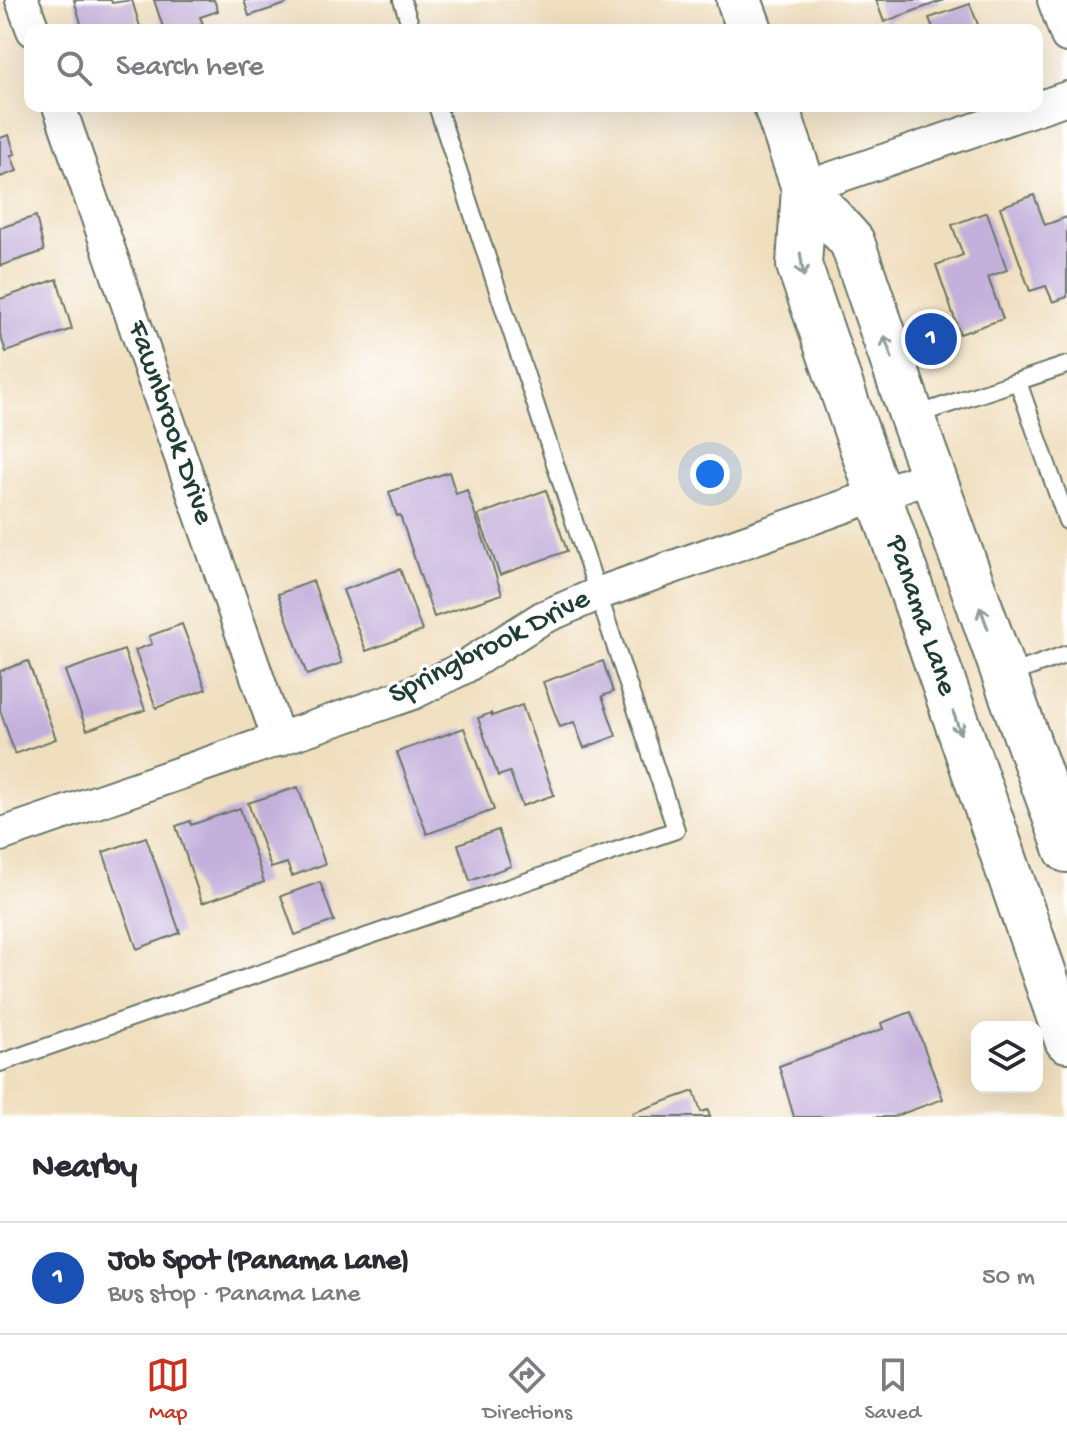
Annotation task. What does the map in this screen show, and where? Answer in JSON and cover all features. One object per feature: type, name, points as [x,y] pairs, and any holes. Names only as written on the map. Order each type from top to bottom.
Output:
[{"type":"main road","points":[[739,0],[748,24]]},
{"type":"main road","name":"Panama Lane","points":[[778,112],[804,188],[799,265],[1067,1040]]},
{"type":"main road","name":"Panama Lane","points":[[804,188],[852,242],[1067,850]]},
{"type":"street","points":[[22,0],[31,24]]},
{"type":"street","points":[[1054,0],[1067,36]]},
{"type":"street","points":[[1043,106],[1067,98]]},
{"type":"street","name":"Fawnbrook Drive","points":[[61,112],[279,740]]},
{"type":"street","points":[[804,188],[1026,112]]},
{"type":"street","name":"Springbrook Drive","points":[[0,835],[413,693],[463,668],[542,618],[600,593],[933,475]]},
{"type":"lane","points":[[402,0],[410,24]]},
{"type":"lane","points":[[0,1063],[676,830],[439,112]]},
{"type":"lane","points":[[912,417],[1067,365]]},
{"type":"lane","points":[[1018,382],[1067,521]]},
{"type":"lane","points":[[1005,676],[1067,654]]},
{"type":"building","points":[[74,0],[111,0],[112,3],[132,0],[139,24],[81,24]]},
{"type":"building","points":[[154,0],[214,0],[218,11],[200,17],[203,24],[162,24]]},
{"type":"building","points":[[244,0],[284,0],[286,4],[249,16]]},
{"type":"building","points":[[876,0],[944,0],[884,22]]},
{"type":"building","points":[[970,4],[978,24],[932,24],[929,18]]},
{"type":"building","points":[[9,135],[17,171],[0,177],[0,138]]},
{"type":"building","points":[[1034,195],[1045,225],[1067,217],[1067,297],[1053,302],[1046,286],[1030,291],[1000,207]]},
{"type":"building","points":[[987,212],[1007,270],[988,277],[1003,319],[960,334],[936,265],[963,255],[952,225]]},
{"type":"building","points":[[36,216],[44,251],[0,266],[0,228]]},
{"type":"building","points":[[57,279],[72,329],[6,352],[0,334],[0,299]]},
{"type":"building","points":[[449,472],[456,494],[467,490],[502,594],[434,617],[400,515],[397,516],[389,492]]},
{"type":"building","points":[[546,490],[567,551],[500,575],[478,515]]},
{"type":"building","points":[[400,569],[422,631],[366,651],[343,590]]},
{"type":"building","points":[[313,581],[342,663],[307,675],[278,594]]},
{"type":"building","points":[[182,624],[206,689],[156,708],[135,650],[152,644],[149,636]]},
{"type":"building","points":[[124,650],[145,710],[87,730],[65,671]]},
{"type":"building","points":[[28,661],[56,739],[15,754],[0,710],[0,671]]},
{"type":"building","points":[[603,661],[613,692],[602,696],[616,736],[584,748],[574,722],[560,727],[543,682]]},
{"type":"building","points":[[522,705],[554,795],[522,806],[510,772],[498,776],[478,718]]},
{"type":"building","points":[[464,728],[494,810],[427,834],[397,752]]},
{"type":"building","points":[[298,787],[325,864],[292,876],[287,863],[271,868],[248,803]]},
{"type":"building","points":[[240,808],[264,882],[202,903],[176,826],[190,821],[191,825]]},
{"type":"building","points":[[498,830],[511,866],[470,881],[458,844]]},
{"type":"building","points":[[146,837],[180,933],[137,949],[103,852]]},
{"type":"building","points":[[320,882],[334,921],[295,935],[281,896]]},
{"type":"building","points":[[911,1012],[943,1099],[893,1117],[794,1117],[779,1066],[883,1029],[881,1023]]},
{"type":"building","points":[[694,1091],[701,1112],[708,1110],[710,1117],[634,1117],[632,1113]]},
{"type":"place","name":"Job Spot (Panama Lane)","points":[[931,339]]}]
